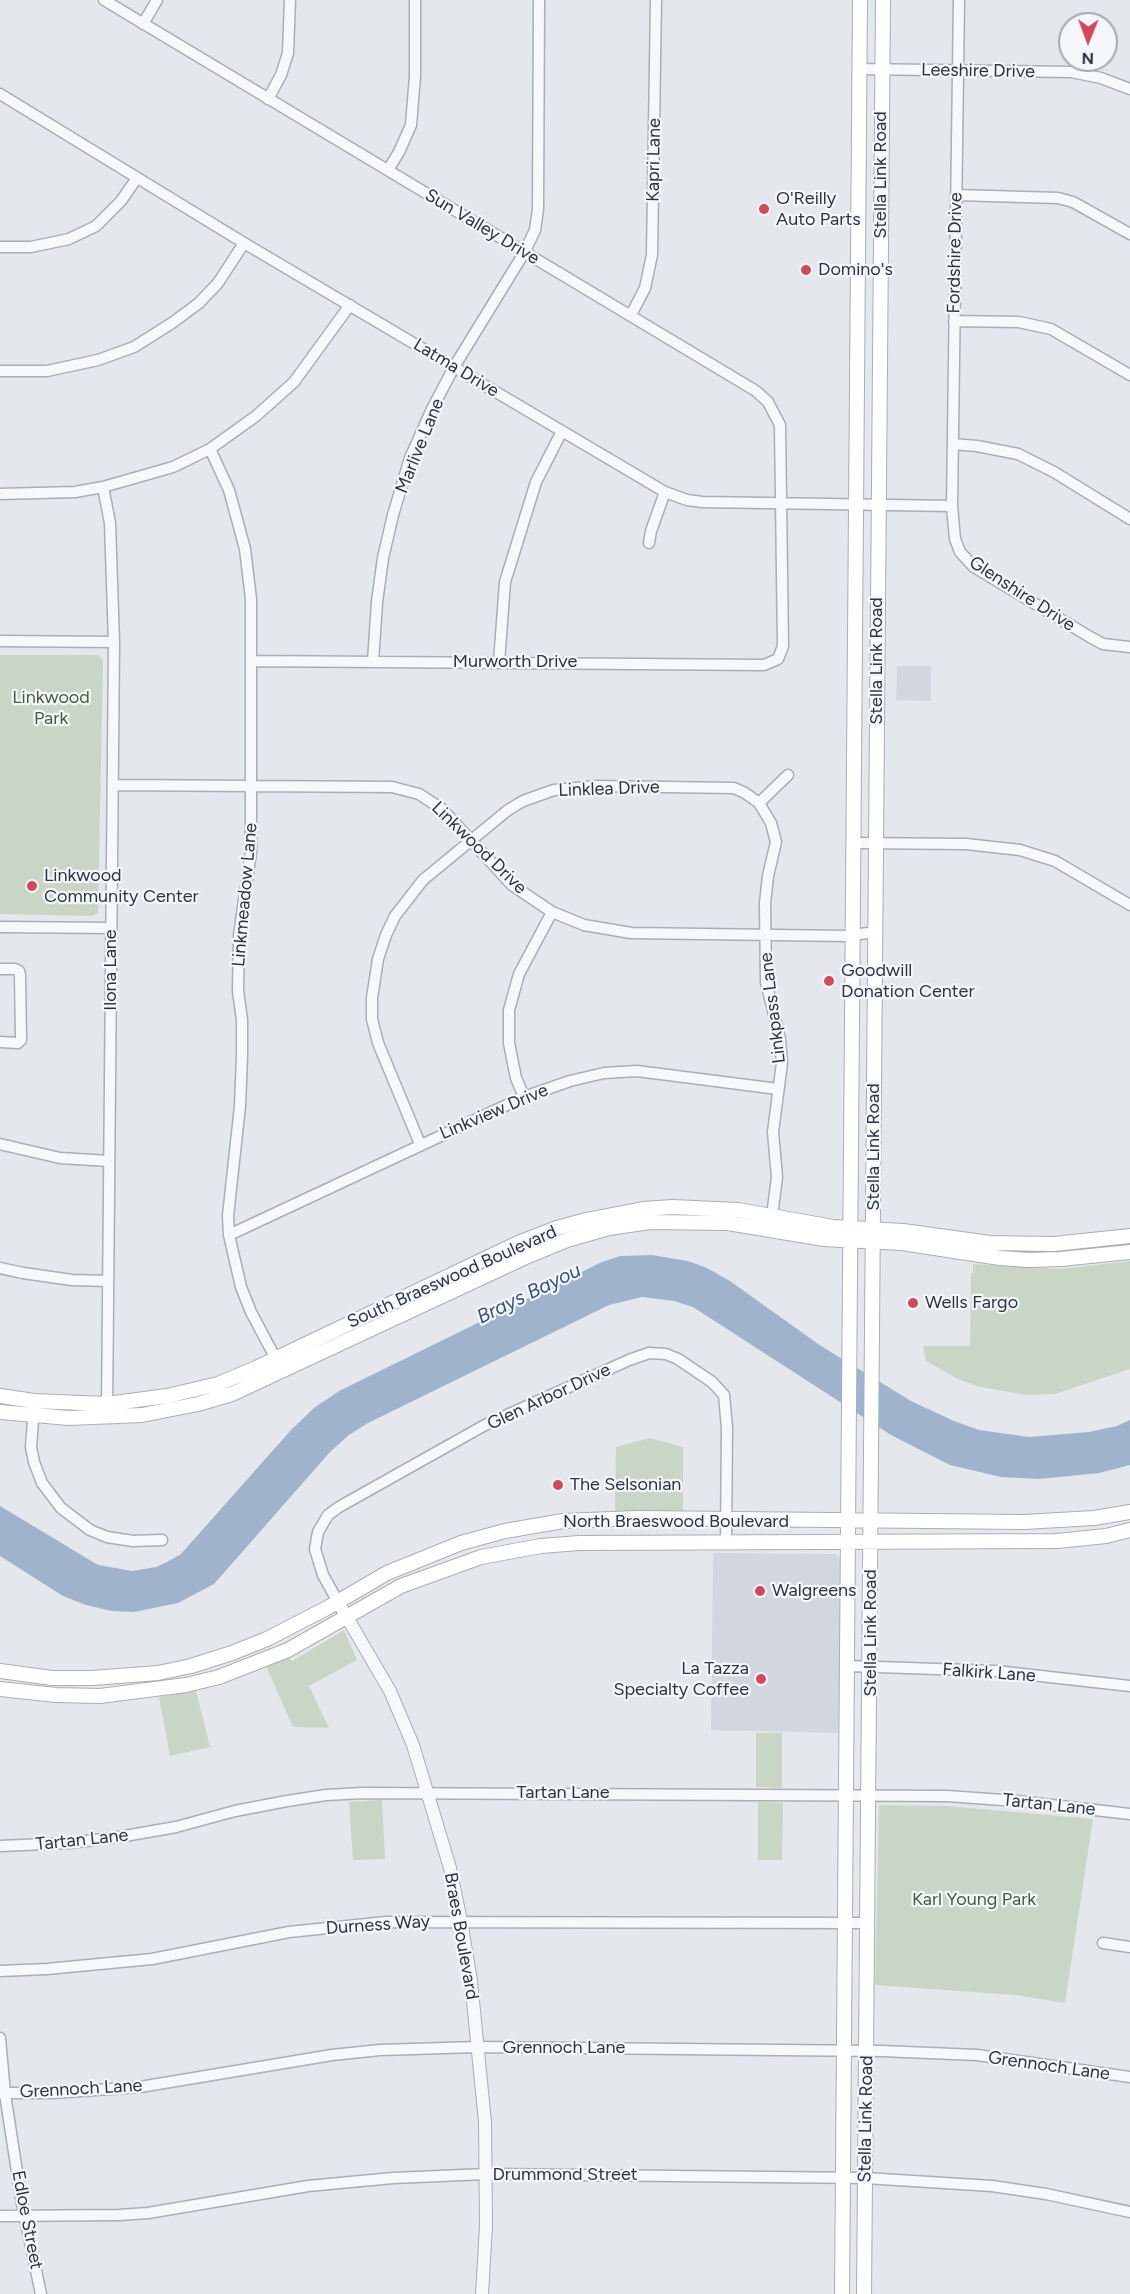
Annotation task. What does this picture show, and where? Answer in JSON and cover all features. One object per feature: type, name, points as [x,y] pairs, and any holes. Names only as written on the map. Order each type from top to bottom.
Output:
[{"type":"main road","name":"Stella Link Road","points":[[842,2294],[860,0]]},
{"type":"main road","name":"Stella Link Road","points":[[864,2294],[871,1667],[883,0]]},
{"type":"main road","points":[[858,260],[881,260]]},
{"type":"main road","points":[[857,373],[880,373]]},
{"type":"main road","points":[[855,681],[863,735],[869,740],[877,740]]},
{"type":"main road","points":[[852,1028],[875,1028]]},
{"type":"main road","name":"South Braeswood Boulevard","points":[[279,1365],[518,1243],[557,1228],[617,1213],[672,1207],[738,1210],[810,1224],[850,1235]]},
{"type":"main road","name":"South Braeswood Boulevard","points":[[0,1412],[33,1416],[107,1411],[218,1384],[279,1365],[528,1256],[567,1240],[609,1228],[650,1222],[717,1223],[770,1229],[815,1238],[873,1236],[902,1243],[958,1246],[1082,1242],[1130,1236]]},
{"type":"main road","points":[[1082,1242],[1082,1257]]},
{"type":"main road","name":"South Braeswood Boulevard","points":[[958,1246],[1029,1260],[1130,1252]]},
{"type":"main road","name":"South Braeswood Boulevard","points":[[0,1396],[107,1411]]},
{"type":"main road","name":"North Braeswood Boulevard","points":[[0,1672],[72,1678],[156,1673],[191,1666],[267,1639],[387,1574],[480,1538],[530,1526],[574,1520],[637,1518],[1024,1522],[1095,1518],[1130,1512]]},
{"type":"main road","points":[[1024,1522],[1024,1542]]},
{"type":"main road","name":"North Braeswood Boulevard","points":[[0,1689],[56,1695],[100,1696],[158,1689],[219,1677],[288,1650],[401,1586],[494,1554],[541,1546],[579,1543],[1024,1542],[1083,1539],[1130,1530]]},
{"type":"main road","points":[[480,1538],[494,1554]]},
{"type":"main road","points":[[156,1673],[158,1689]]},
{"type":"street","name":"Sun Valley Drive","points":[[104,0],[631,315],[756,391],[768,402],[780,425],[782,435],[783,646],[778,659]]},
{"type":"street","points":[[143,24],[157,0]]},
{"type":"street","points":[[268,99],[281,75],[288,52],[290,0]]},
{"type":"street","points":[[388,171],[411,125],[415,76],[415,0]]},
{"type":"street","name":"Marlive Lane","points":[[373,662],[382,558],[410,458],[454,367],[524,253],[535,230],[538,209],[539,0]]},
{"type":"street","name":"Kapri Lane","points":[[631,315],[645,288],[652,255],[656,0]]},
{"type":"street","name":"Fordshire Drive","points":[[952,506],[959,0]]},
{"type":"street","name":"Leeshire Drive","points":[[859,69],[1071,72],[1101,78],[1130,89]]},
{"type":"street","name":"Latma Drive","points":[[0,94],[244,243],[665,492],[687,500],[702,502],[952,506]]},
{"type":"street","points":[[0,247],[31,247],[69,240],[96,226],[121,201],[137,178]]},
{"type":"street","points":[[956,195],[1058,198],[1073,202],[1130,234]]},
{"type":"street","points":[[0,372],[47,371],[98,360],[134,347],[199,303],[218,283],[244,243]]},
{"type":"street","points":[[0,494],[75,492],[103,488],[173,467],[210,449],[256,416],[294,382],[350,305]]},
{"type":"street","points":[[954,321],[1019,322],[1051,329],[1130,375]]},
{"type":"street","points":[[498,662],[505,582],[536,482],[562,431]]},
{"type":"street","points":[[953,444],[1017,454],[1054,472],[1130,519]]},
{"type":"street","name":"Linkmeadow Lane","points":[[210,449],[229,490],[245,549],[251,599],[251,852],[239,935],[238,991],[242,1020],[242,1056],[240,1106],[229,1196],[229,1234],[241,1287],[251,1312],[279,1365]]},
{"type":"street","name":"Ilona Lane","points":[[103,488],[110,523],[114,642],[107,1411]]},
{"type":"street","points":[[649,543],[665,492]]},
{"type":"street","name":"Glenshire Drive","points":[[952,506],[955,539],[960,552],[974,567],[1103,644],[1130,647]]},
{"type":"street","points":[[0,641],[114,642]]},
{"type":"street","name":"Murworth Drive","points":[[251,661],[764,665],[778,659]]},
{"type":"street","points":[[759,803],[788,775]]},
{"type":"street","name":"Linkwood Drive","points":[[112,785],[376,786],[408,790],[428,798],[442,809],[512,885],[552,912],[584,924],[616,932],[765,936],[853,935],[875,932]]},
{"type":"street","name":"Linklea Drive","points":[[420,1144],[378,1043],[372,1019],[372,998],[378,959],[395,916],[423,880],[503,813],[523,801],[554,790],[724,787],[745,793],[759,803]]},
{"type":"street","name":"Linkpass Lane","points":[[759,803],[771,823],[776,842],[766,890],[765,936],[766,982],[780,1039],[782,1063],[773,1132],[777,1177],[772,1216]]},
{"type":"street","points":[[853,843],[966,844],[1020,850],[1055,861],[1130,905]]},
{"type":"street","points":[[524,1097],[516,1078],[509,1043],[508,1010],[519,974],[552,912]]},
{"type":"street","points":[[0,927],[111,928]]},
{"type":"street","points":[[0,969],[19,971],[21,1029],[20,1042],[0,1042]]},
{"type":"street","name":"Linkview Drive","points":[[229,1234],[524,1097],[604,1073],[629,1071],[665,1073],[778,1089]]},
{"type":"street","points":[[0,1144],[60,1158],[110,1161]]},
{"type":"street","points":[[0,1268],[23,1274],[72,1280],[108,1281]]},
{"type":"street","name":"Glen Arbor Drive","points":[[338,1602],[323,1575],[315,1550],[318,1532],[328,1515],[485,1425],[629,1360],[650,1353],[666,1354],[678,1359],[712,1382],[724,1395],[727,1428],[726,1542]]},
{"type":"street","points":[[34,1401],[31,1447],[37,1471],[61,1508],[90,1530],[107,1537],[133,1541],[162,1540]]},
{"type":"street","name":"Braes Boulevard","points":[[338,1602],[390,1691],[413,1746],[450,1868],[471,1981],[485,2122],[486,2226],[482,2294]]},
{"type":"street","name":"Falkirk Lane","points":[[848,1666],[996,1671],[1130,1686]]},
{"type":"street","name":"Tartan Lane","points":[[0,1846],[59,1844],[119,1837],[176,1827],[235,1811],[326,1795],[428,1793],[869,1794],[1017,1801],[1130,1814]]},
{"type":"street","name":"Durness Way","points":[[0,1971],[152,1959],[289,1932],[386,1922],[868,1923]]},
{"type":"street","points":[[1103,1943],[1130,1947]]},
{"type":"street","name":"Edloe Street","points":[[0,2038],[2,2093],[24,2216],[41,2294]]},
{"type":"street","name":"Grennoch Lane","points":[[2,2093],[62,2093],[140,2087],[332,2055],[380,2050],[477,2047],[867,2050],[977,2055],[1130,2077]]},
{"type":"street","name":"Drummond Street","points":[[0,2216],[88,2217],[139,2213],[308,2186],[393,2178],[486,2174],[866,2178],[992,2186],[1046,2194],[1130,2212]]},
{"type":"shaded area","points":[[897,666],[931,666],[931,701],[896,700]]},
{"type":"shaded area","points":[[713,1553],[836,1554],[840,1558],[839,1733],[711,1730]]},
{"type":"green space","name":"Linkwood Park","points":[[0,655],[98,655],[103,660],[98,913],[92,916],[0,914]]},
{"type":"green space","points":[[1130,1261],[1130,1369],[1055,1394],[1025,1395],[976,1386],[926,1361],[923,1346],[970,1346],[973,1264],[1061,1269]]},
{"type":"green space","points":[[650,1438],[683,1447],[683,1512],[615,1512],[616,1447]]},
{"type":"green space","points":[[344,1630],[357,1660],[309,1686],[329,1728],[293,1727],[266,1666],[289,1657],[292,1661]]},
{"type":"green space","points":[[196,1691],[210,1747],[170,1756],[159,1697]]},
{"type":"green space","points":[[756,1733],[782,1733],[782,1788],[756,1787]]},
{"type":"green space","points":[[382,1800],[385,1859],[353,1860],[349,1802]]},
{"type":"green space","points":[[758,1802],[783,1803],[782,1860],[758,1860]]},
{"type":"green space","name":"Karl Young Park","points":[[879,1805],[948,1806],[1093,1819],[1065,2003],[1015,1995],[875,1985]]},
{"type":"water","points":[[652,1255],[688,1261],[707,1268],[730,1281],[821,1346],[911,1401],[979,1430],[1029,1437],[1089,1432],[1117,1426],[1130,1420],[1130,1465],[1099,1473],[1039,1479],[1001,1477],[950,1465],[891,1435],[693,1307],[674,1301],[642,1297],[609,1305],[368,1423],[349,1435],[330,1452],[214,1584],[178,1603],[134,1612],[112,1611],[86,1605],[63,1596],[0,1556],[0,1506],[98,1565],[132,1571],[156,1567],[167,1562],[181,1554],[291,1430],[314,1408],[339,1391],[602,1262],[620,1256]]},
{"type":"place","name":"O'Reilly Auto Parts","points":[[764,209]]},
{"type":"place","name":"Domino's","points":[[806,270]]},
{"type":"place","name":"Linkwood Community Center","points":[[32,886]]},
{"type":"place","name":"Goodwill Donation Center","points":[[829,981]]},
{"type":"place","name":"Wells Fargo","points":[[913,1303]]},
{"type":"place","name":"The Selsonian","points":[[558,1485]]},
{"type":"place","name":"Walgreens","points":[[760,1591]]},
{"type":"place","name":"La Tazza Specialty Coffee","points":[[761,1679]]},
{"type":"water label","name":"Brays Bayou","points":[[529,1294]]}]
